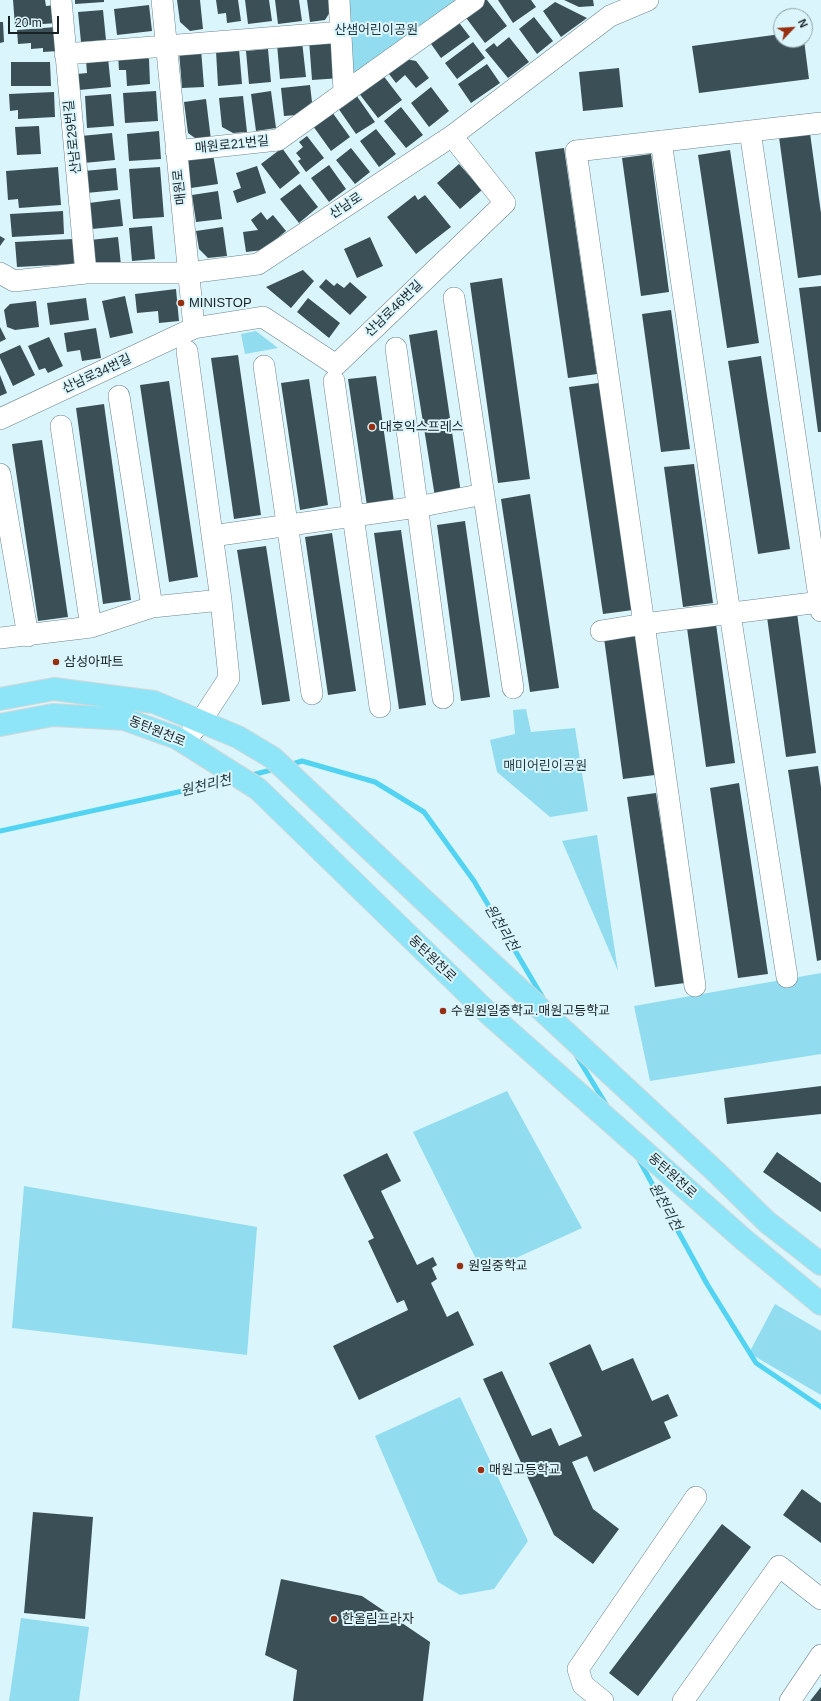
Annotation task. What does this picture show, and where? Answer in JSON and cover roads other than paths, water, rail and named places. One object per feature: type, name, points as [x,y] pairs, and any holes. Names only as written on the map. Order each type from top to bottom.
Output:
[{"type":"main road","name":"동탄원천로","points":[[0,699],[54,689],[154,702],[238,737],[273,758],[716,1172],[767,1222],[821,1264]]},
{"type":"main road","name":"동탄원천로","points":[[0,725],[53,715],[124,719],[190,746],[258,789],[488,1013],[743,1239],[821,1304]]},
{"type":"street","name":"산남로29번길","points":[[60,0],[86,273]]},
{"type":"street","name":"매원로","points":[[162,0],[165,47],[194,328]]},
{"type":"street","points":[[339,0],[342,32],[344,91]]},
{"type":"street","name":"매원로21번길","points":[[176,151],[278,140],[344,91],[474,0]]},
{"type":"street","name":"산남로","points":[[0,273],[14,280],[86,273],[188,273],[258,264],[452,136],[609,8],[648,0]]},
{"type":"street","points":[[65,54],[342,32]]},
{"type":"street","points":[[695,986],[576,151],[821,123]]},
{"type":"street","points":[[601,631],[644,624],[821,605],[750,131]]},
{"type":"street","name":"산남로46번길","points":[[194,328],[263,317],[336,365],[505,203],[452,136]]},
{"type":"street","points":[[661,141],[730,614],[787,977]]},
{"type":"street","points":[[454,298],[513,688]]},
{"type":"street","name":"산남로34번길","points":[[0,419],[194,328]]},
{"type":"street","points":[[396,348],[443,698]]},
{"type":"street","points":[[187,351],[221,600],[229,678],[201,721],[190,746]]},
{"type":"street","points":[[264,366],[312,694]]},
{"type":"street","points":[[334,381],[380,707]]},
{"type":"street","points":[[119,396],[152,607]]},
{"type":"street","points":[[61,426],[91,627]]},
{"type":"street","points":[[0,474],[28,636]]},
{"type":"street","points":[[212,536],[417,507],[484,494]]},
{"type":"street","points":[[0,638],[28,636],[91,627],[152,607],[221,600]]},
{"type":"street","points":[[603,1701],[583,1685],[578,1668],[696,1497]]},
{"type":"street","points":[[683,1701],[780,1566],[821,1599]]},
{"type":"street","points":[[790,1701],[821,1655]]},
{"type":"waterway","name":"원천리천","points":[[289,765],[302,761],[375,782],[424,812],[474,881],[543,998]]},
{"type":"waterway","name":"원천리천","points":[[248,776],[275,769]]},
{"type":"waterway","name":"원천리천","points":[[0,831],[233,780]]},
{"type":"waterway","name":"원천리천","points":[[576,1055],[607,1106]]},
{"type":"waterway","name":"원천리천","points":[[638,1158],[707,1284],[756,1363],[821,1407]]},
{"type":"place","name":"MINISTOP","points":[[181,303]]},
{"type":"place","name":"대호익스프레스","points":[[372,427]]},
{"type":"place","name":"삼성아파트","points":[[56,662]]},
{"type":"place","name":"수원원일중학교.매원고등학교","points":[[443,1011]]},
{"type":"place","name":"원일중학교","points":[[460,1266]]},
{"type":"place","name":"매원고등학교","points":[[481,1470]]},
{"type":"place","name":"한울림프라자","points":[[334,1619]]},
{"type":"park label","name":"산샘어린이공원","points":[[376,30]]},
{"type":"park label","name":"매미어린이공원","points":[[545,766]]}]
